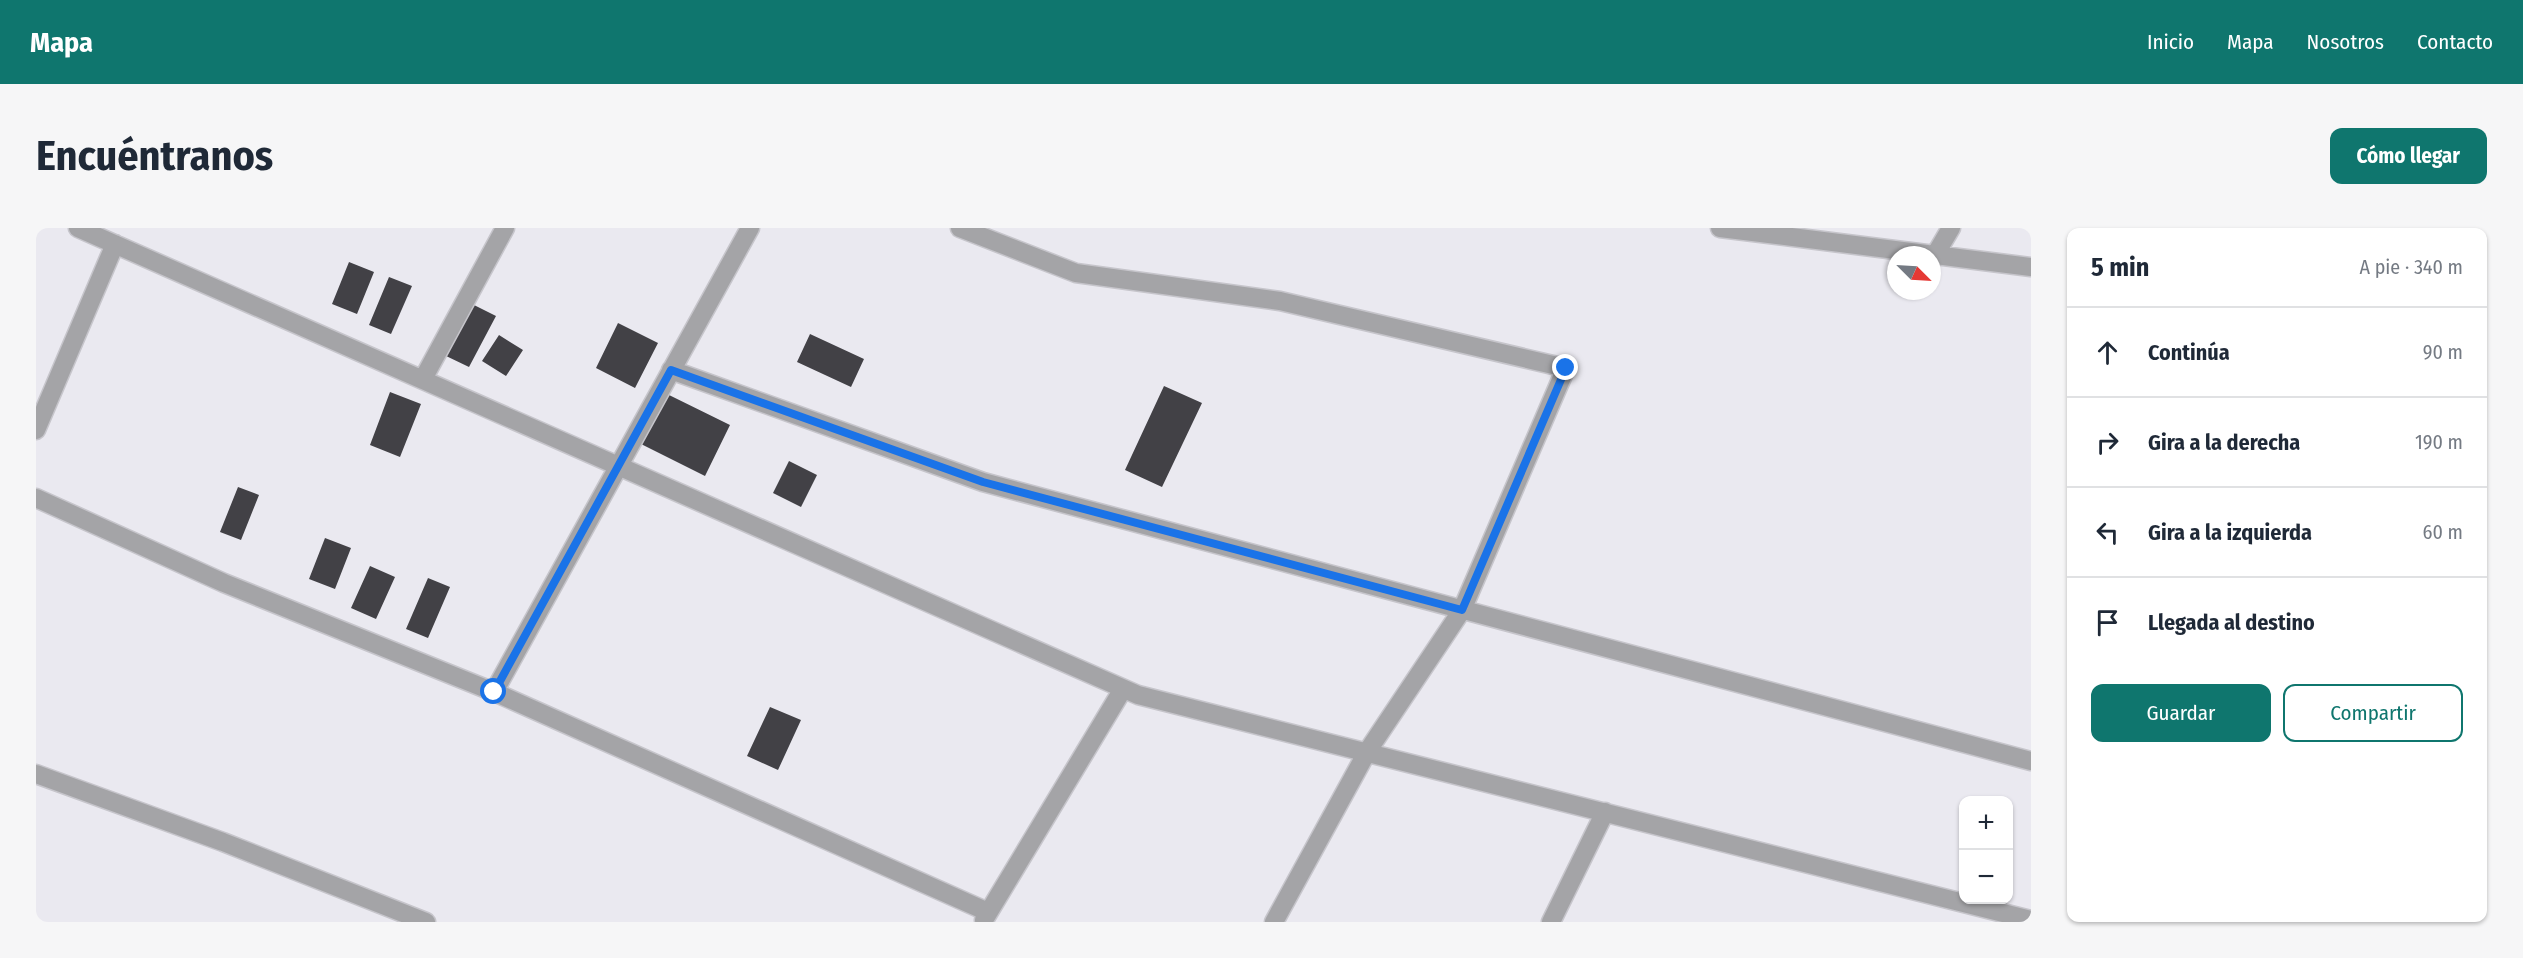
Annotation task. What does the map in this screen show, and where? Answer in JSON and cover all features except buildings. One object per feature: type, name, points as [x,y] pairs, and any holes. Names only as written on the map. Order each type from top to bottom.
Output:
[{"type":"street","points":[[78,228],[618,464],[1124,689],[2031,920]]},
{"type":"street","points":[[423,379],[505,228]]},
{"type":"street","points":[[494,692],[750,228]]},
{"type":"street","points":[[960,228],[1076,273],[1280,301],[1566,368],[1462,610],[1367,752],[1274,922]]},
{"type":"street","points":[[1720,228],[1887,249]]},
{"type":"street","points":[[1940,246],[1951,228]]},
{"type":"street","points":[[36,430],[115,244]]},
{"type":"street","points":[[1941,256],[2031,267]]},
{"type":"street","points":[[671,370],[983,482],[2031,761]]},
{"type":"street","points":[[36,498],[224,583],[494,692],[986,917],[1124,689]]},
{"type":"street","points":[[36,774],[223,842],[426,922]]},
{"type":"street","points":[[1551,922],[1605,812]]},
{"type":"route","points":[[494,692],[671,370],[983,482],[1462,610],[1566,368]]}]
